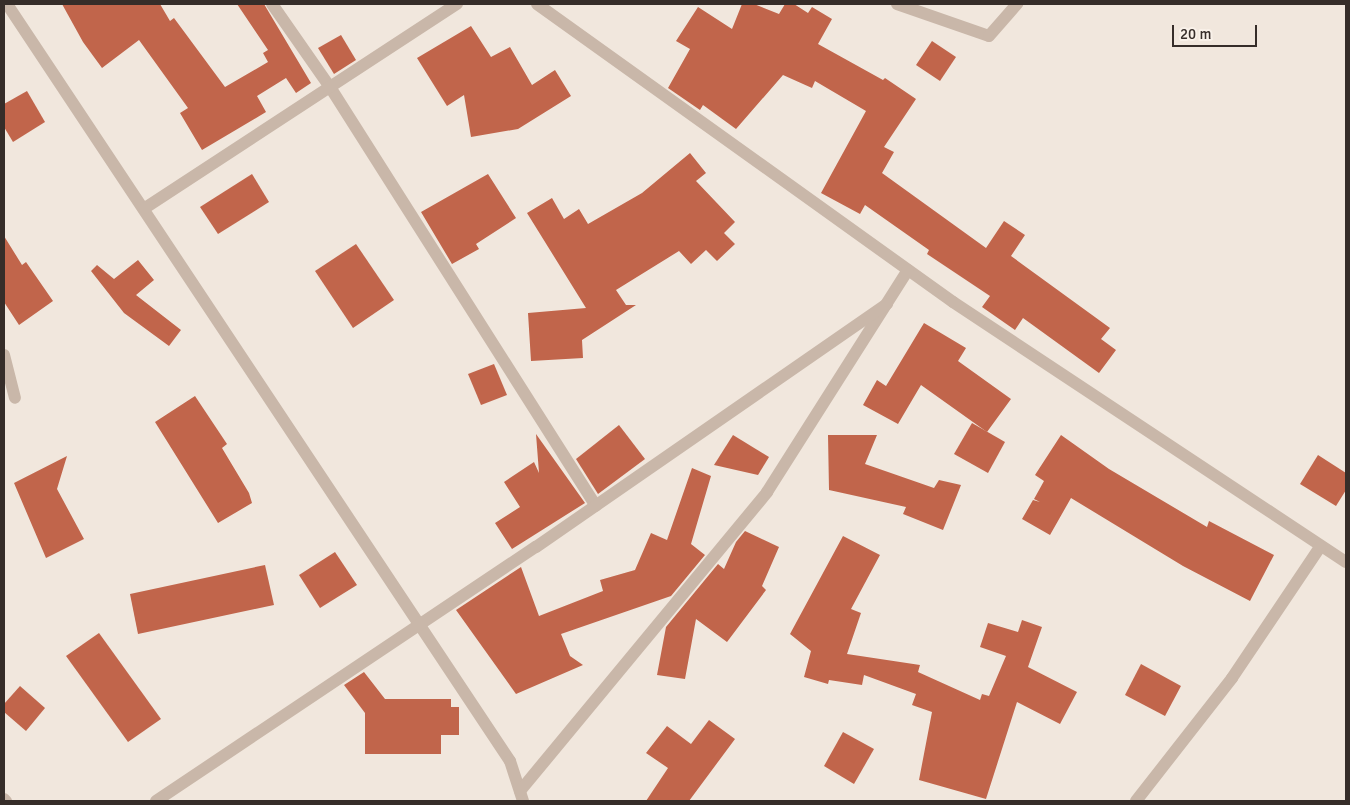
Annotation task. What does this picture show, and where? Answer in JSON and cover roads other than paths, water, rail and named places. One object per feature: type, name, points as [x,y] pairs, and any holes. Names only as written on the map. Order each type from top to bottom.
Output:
[{"type":"street","points":[[7,4],[420,622],[510,761],[521,796]]},
{"type":"street","points":[[272,4],[330,87],[596,506]]},
{"type":"street","points":[[145,208],[457,4]]},
{"type":"street","points":[[537,4],[908,270],[1320,547],[1346,562]]},
{"type":"street","points":[[896,4],[989,36],[1017,4]]},
{"type":"street","points":[[521,796],[767,492],[908,270]]},
{"type":"street","points":[[156,801],[420,622],[596,506],[887,304]]},
{"type":"street","points":[[4,355],[15,398]]},
{"type":"street","points":[[1136,801],[1232,678],[1320,547]]}]
